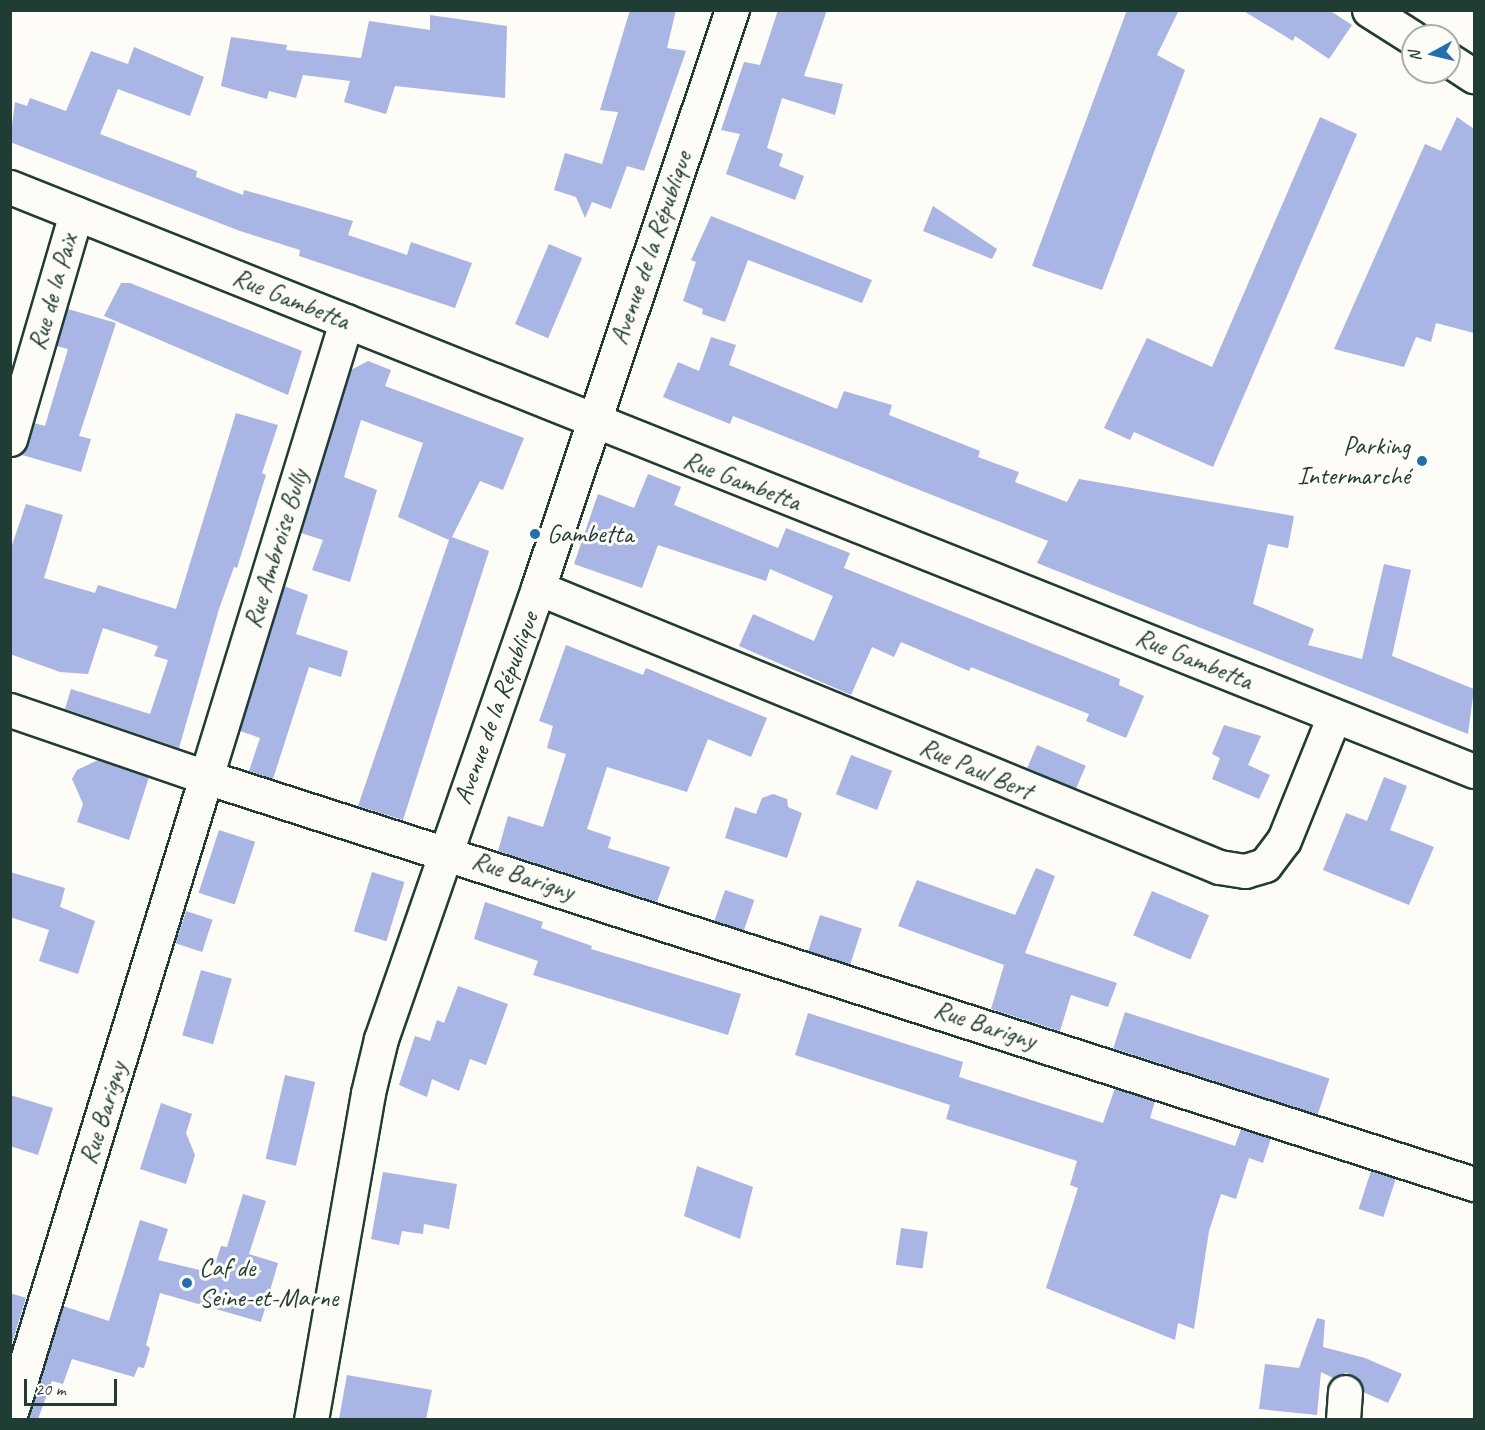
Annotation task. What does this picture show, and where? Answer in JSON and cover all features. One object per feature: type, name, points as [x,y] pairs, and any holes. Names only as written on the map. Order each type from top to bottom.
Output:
[{"type":"street","name":"Avenue de la République","points":[[311,1419],[368,1093],[381,1039],[538,588],[732,10]]},
{"type":"street","points":[[1369,10],[1401,30]]},
{"type":"street","points":[[1461,68],[1474,76]]},
{"type":"street","name":"Rue Gambetta","points":[[10,187],[592,422],[1474,771]]},
{"type":"street","name":"Rue de la Paix","points":[[10,439],[76,213]]},
{"type":"street","name":"Rue Ambroise Bully","points":[[206,777],[346,321]]},
{"type":"street","name":"Rue Paul Bert","points":[[538,588],[1219,867],[1245,871],[1265,864],[1284,840],[1334,716]]},
{"type":"street","points":[[10,710],[206,777]]},
{"type":"street","name":"Rue Barigny","points":[[10,1415],[206,777],[446,850],[1474,1184]]},
{"type":"building","points":[[630,10],[676,10],[667,48],[686,51],[644,171],[627,166],[611,209],[592,202],[585,218],[576,197],[554,190],[565,153],[602,164],[618,112],[600,110]]},
{"type":"building","points":[[778,10],[827,10],[804,76],[843,84],[835,115],[782,98],[767,148],[783,154],[779,166],[804,176],[795,200],[726,174],[740,134],[721,130],[744,62],[760,65]]},
{"type":"building","points":[[1127,10],[1179,10],[1157,55],[1185,70],[1102,290],[1032,266]]},
{"type":"building","points":[[1242,10],[1329,10],[1352,25],[1329,59],[1295,36],[1293,41]]},
{"type":"building","points":[[430,15],[507,26],[505,98],[395,86],[386,114],[344,102],[350,81],[303,75],[296,98],[269,91],[267,99],[221,86],[231,37],[287,45],[286,50],[361,58],[369,21],[430,30]]},
{"type":"building","points":[[134,47],[204,77],[190,116],[118,89],[100,134],[197,171],[196,177],[243,195],[244,190],[353,221],[348,235],[407,255],[411,242],[472,263],[455,308],[299,256],[300,250],[240,231],[10,142],[15,102],[27,106],[30,98],[66,111],[91,51],[128,64]]},
{"type":"building","points":[[1320,117],[1357,134],[1213,467],[1134,432],[1130,440],[1104,428],[1147,338],[1212,367]]},
{"type":"building","points":[[1457,117],[1474,129],[1474,333],[1436,323],[1431,342],[1416,337],[1404,367],[1334,349],[1425,144],[1441,151]]},
{"type":"building","points":[[933,206],[997,249],[992,259],[923,231]]},
{"type":"building","points":[[711,216],[872,280],[862,303],[748,260],[725,322],[702,314],[703,309],[683,301],[696,262],[691,260]]},
{"type":"building","points":[[549,244],[582,258],[548,338],[515,324]]},
{"type":"building","points":[[121,283],[130,283],[302,351],[288,395],[104,316]]},
{"type":"building","points":[[68,309],[116,323],[79,436],[91,439],[81,472],[22,455],[34,423],[45,426],[68,349],[57,346]]},
{"type":"building","points":[[711,337],[736,345],[729,365],[837,409],[844,391],[892,405],[889,415],[980,451],[978,457],[1019,472],[1015,482],[1067,502],[1079,479],[1294,516],[1288,548],[1268,544],[1253,604],[1314,629],[1308,645],[1362,659],[1384,564],[1411,570],[1392,656],[1474,689],[1468,734],[1037,563],[1048,541],[733,416],[730,424],[663,397],[678,362],[699,371]]},
{"type":"building","points":[[368,361],[391,370],[385,386],[524,438],[503,490],[480,481],[452,537],[489,551],[403,820],[358,806],[449,540],[398,517],[423,443],[361,420],[344,477],[377,490],[350,582],[312,570],[323,540],[301,533],[351,370]]},
{"type":"building","points":[[236,413],[278,425],[262,473],[266,475],[237,568],[234,567],[219,609],[179,748],[65,709],[71,689],[150,714],[168,660],[154,656],[158,646],[103,628],[88,674],[60,672],[10,654],[10,551],[26,504],[63,515],[44,578],[95,593],[98,585],[176,609]]},
{"type":"building","points":[[648,474],[681,487],[674,505],[778,548],[786,528],[850,553],[844,568],[1120,679],[1119,685],[1144,696],[1126,738],[1086,721],[1089,714],[971,667],[969,671],[901,642],[894,657],[872,647],[851,695],[739,646],[753,614],[814,641],[833,596],[770,569],[766,581],[658,545],[642,588],[574,564],[598,494],[634,508]]},
{"type":"building","points":[[284,586],[308,595],[296,634],[348,651],[341,677],[309,667],[273,779],[249,771],[260,738],[240,731]]},
{"type":"building","points":[[566,645],[643,675],[646,668],[767,718],[751,757],[708,739],[687,792],[607,767],[587,829],[611,837],[608,848],[670,867],[657,902],[498,851],[508,816],[543,827],[566,754],[547,748],[553,726],[539,721]]},
{"type":"building","points":[[1224,725],[1261,736],[1248,765],[1270,775],[1259,799],[1212,779],[1220,758],[1212,754]]},
{"type":"building","points":[[1037,745],[1086,766],[1076,789],[1027,768]]},
{"type":"building","points":[[851,755],[892,771],[877,810],[836,794]]},
{"type":"building","points":[[98,760],[149,777],[129,840],[77,822],[83,804],[72,779],[77,770]]},
{"type":"building","points":[[1384,777],[1407,786],[1390,830],[1434,847],[1409,905],[1323,870],[1346,813],[1367,821]]},
{"type":"building","points":[[773,794],[787,799],[788,807],[802,813],[787,858],[725,838],[735,807],[756,814],[762,798]]},
{"type":"building","points":[[219,830],[255,842],[235,905],[199,893]]},
{"type":"building","points":[[1036,868],[1055,876],[1025,953],[1117,983],[1108,1007],[1071,995],[1060,1031],[991,1009],[1004,965],[898,926],[917,880],[1015,915]]},
{"type":"building","points":[[10,872],[65,888],[60,907],[95,921],[78,974],[39,961],[49,930],[10,917]]},
{"type":"building","points":[[372,872],[405,882],[386,941],[354,931]]},
{"type":"building","points":[[725,890],[754,900],[744,931],[714,921]]},
{"type":"building","points":[[1152,891],[1209,915],[1190,959],[1133,935]]},
{"type":"building","points":[[485,902],[543,922],[541,928],[592,946],[591,949],[741,994],[728,1035],[533,975],[538,961],[474,939]]},
{"type":"building","points":[[186,911],[213,920],[202,952],[175,943]]},
{"type":"building","points":[[820,915],[862,929],[850,965],[808,951]]},
{"type":"building","points":[[201,970],[232,979],[213,1044],[182,1035]]},
{"type":"building","points":[[458,986],[508,1004],[486,1065],[470,1059],[459,1091],[432,1079],[427,1097],[399,1085],[415,1036],[430,1041],[437,1020],[444,1023]]},
{"type":"building","points":[[1125,1012],[1329,1078],[1318,1115],[1113,1048]]},
{"type":"building","points":[[808,1013],[963,1062],[959,1077],[1103,1123],[1115,1088],[1155,1101],[1150,1118],[1235,1146],[1241,1129],[1271,1138],[1263,1163],[1249,1158],[1236,1199],[1221,1194],[1209,1231],[1194,1329],[1178,1323],[1175,1340],[1046,1288],[1078,1188],[1070,1185],[1077,1161],[946,1119],[950,1105],[795,1055]]},
{"type":"building","points":[[285,1075],[315,1082],[296,1166],[266,1159]]},
{"type":"building","points":[[10,1095],[53,1108],[38,1155],[10,1146]]},
{"type":"building","points":[[161,1103],[192,1114],[186,1133],[195,1155],[186,1184],[140,1169]]},
{"type":"building","points":[[697,1166],[753,1187],[740,1239],[684,1216]]},
{"type":"building","points":[[1371,1171],[1396,1179],[1383,1217],[1359,1209]]},
{"type":"building","points":[[383,1172],[457,1184],[449,1229],[424,1224],[423,1234],[402,1231],[399,1245],[371,1239]]},
{"type":"building","points":[[243,1194],[266,1201],[249,1254],[278,1263],[261,1322],[160,1293],[146,1345],[150,1348],[144,1368],[138,1367],[134,1377],[72,1359],[63,1384],[52,1381],[38,1419],[32,1419],[29,1416],[63,1306],[109,1321],[140,1220],[168,1229],[158,1260],[212,1273],[221,1246],[227,1247]]},
{"type":"building","points":[[901,1228],[928,1232],[923,1268],[896,1265]]},
{"type":"building","points":[[10,1293],[26,1298],[10,1350]]},
{"type":"building","points":[[1317,1318],[1325,1320],[1323,1347],[1365,1358],[1402,1374],[1388,1403],[1363,1392],[1355,1376],[1346,1373],[1333,1378],[1321,1372],[1317,1415],[1259,1409],[1265,1364],[1299,1368]]},
{"type":"building","points":[[347,1375],[432,1390],[426,1419],[339,1419]]},
{"type":"place","name":"Parking Intermarché","points":[[1422,461]]},
{"type":"place","name":"Gambetta","points":[[535,534]]},
{"type":"place","name":"Caf de Seine-et-Marne","points":[[187,1283]]}]
